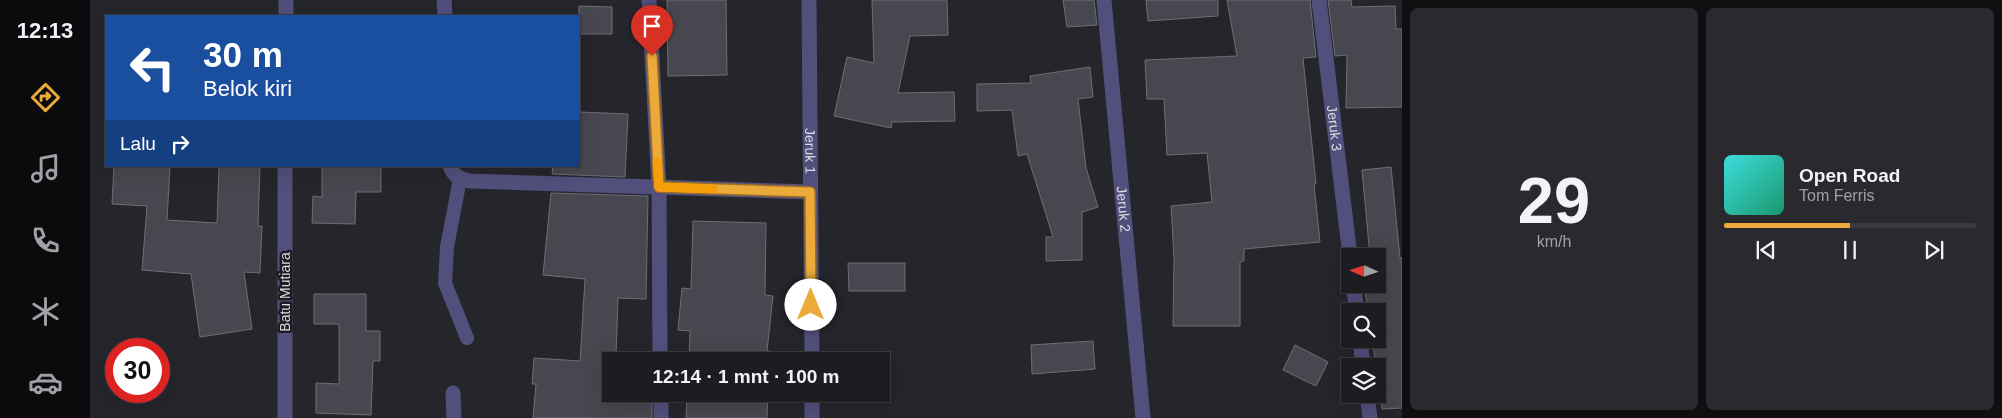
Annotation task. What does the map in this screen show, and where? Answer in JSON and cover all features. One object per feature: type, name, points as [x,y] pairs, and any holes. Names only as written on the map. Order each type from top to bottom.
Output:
[{"type":"street","points":[[286,0],[286,15]]},
{"type":"street","points":[[444,0],[445,15]]},
{"type":"street","points":[[649,0],[659,187],[660,352]]},
{"type":"street","name":"Jeruk 1","points":[[809,0],[812,352]]},
{"type":"street","name":"Jeruk 2","points":[[1104,0],[1143,418]]},
{"type":"street","name":"Jeruk 3","points":[[1319,0],[1349,248]]},
{"type":"street","name":"Batu Mutiara","points":[[285,418],[286,167]]},
{"type":"street","points":[[450,167],[452,174],[460,179],[810,192]]},
{"type":"street","points":[[453,394],[454,418]]},
{"type":"street","points":[[660,402],[661,418]]},
{"type":"street","points":[[812,402],[812,418]]},
{"type":"street","points":[[1368,403],[1370,418]]},
{"type":"lane","points":[[460,179],[447,247],[445,283],[467,338]]},
{"type":"building","points":[[667,0],[726,0],[727,75],[668,76]]},
{"type":"building","points":[[872,0],[947,0],[948,35],[910,36],[898,93],[954,92],[955,121],[892,122],[891,128],[834,116],[847,57],[874,63]]},
{"type":"building","points":[[1063,0],[1094,0],[1097,25],[1067,27]]},
{"type":"building","points":[[1146,0],[1218,0],[1218,16],[1148,21]]},
{"type":"building","points":[[1227,0],[1310,0],[1316,57],[1303,58],[1320,242],[1244,249],[1244,261],[1240,262],[1240,326],[1173,326],[1174,258],[1171,206],[1212,202],[1207,153],[1167,155],[1164,99],[1147,99],[1145,60],[1237,56]]},
{"type":"building","points":[[1328,0],[1351,0],[1352,7],[1395,6],[1396,29],[1402,29],[1402,107],[1346,108],[1347,55],[1335,56]]},
{"type":"building","points":[[579,6],[612,7],[612,34],[580,34]]},
{"type":"building","points":[[1090,67],[1093,97],[1078,99],[1086,168],[1098,207],[1082,212],[1082,260],[1046,261],[1046,237],[1053,237],[1027,154],[1018,156],[1012,110],[977,111],[977,84],[1031,83],[1030,76]]},
{"type":"building","points":[[580,112],[628,114],[625,177],[552,174],[553,167],[580,167]]},
{"type":"building","points":[[114,167],[170,167],[167,220],[217,223],[219,167],[260,167],[258,226],[262,226],[260,273],[244,272],[252,329],[200,337],[191,274],[142,270],[147,206],[112,204]]},
{"type":"building","points":[[322,167],[381,167],[381,192],[356,192],[355,224],[312,223],[313,196],[322,197]]},
{"type":"building","points":[[1391,167],[1400,258],[1402,258],[1402,408],[1382,409],[1381,403],[1386,403],[1386,358],[1375,358],[1373,348],[1386,348],[1386,303],[1367,303],[1365,293],[1386,293],[1386,248],[1369,248],[1362,170]]},
{"type":"building","points":[[551,193],[648,196],[646,299],[618,298],[616,352],[602,352],[602,402],[652,402],[652,418],[533,418],[536,384],[532,384],[534,358],[580,361],[585,279],[543,275]]},
{"type":"building","points":[[693,221],[766,223],[765,295],[773,296],[767,351],[770,352],[689,352],[690,331],[678,330],[682,288],[691,289]]},
{"type":"building","points":[[848,263],[905,263],[905,291],[849,291]]},
{"type":"building","points":[[314,294],[366,294],[366,331],[380,331],[380,361],[373,361],[371,415],[316,413],[316,383],[339,384],[339,324],[314,324]]},
{"type":"building","points":[[1093,341],[1095,369],[1032,374],[1031,345]]},
{"type":"building","points":[[1295,345],[1328,362],[1316,386],[1283,370]]},
{"type":"building","points":[[687,402],[768,402],[767,418],[686,418]]},
{"type":"slow traffic","points":[[657,162],[659,187],[713,189]]},
{"type":"route","points":[[652,56],[659,187],[810,192],[811,305]]}]
